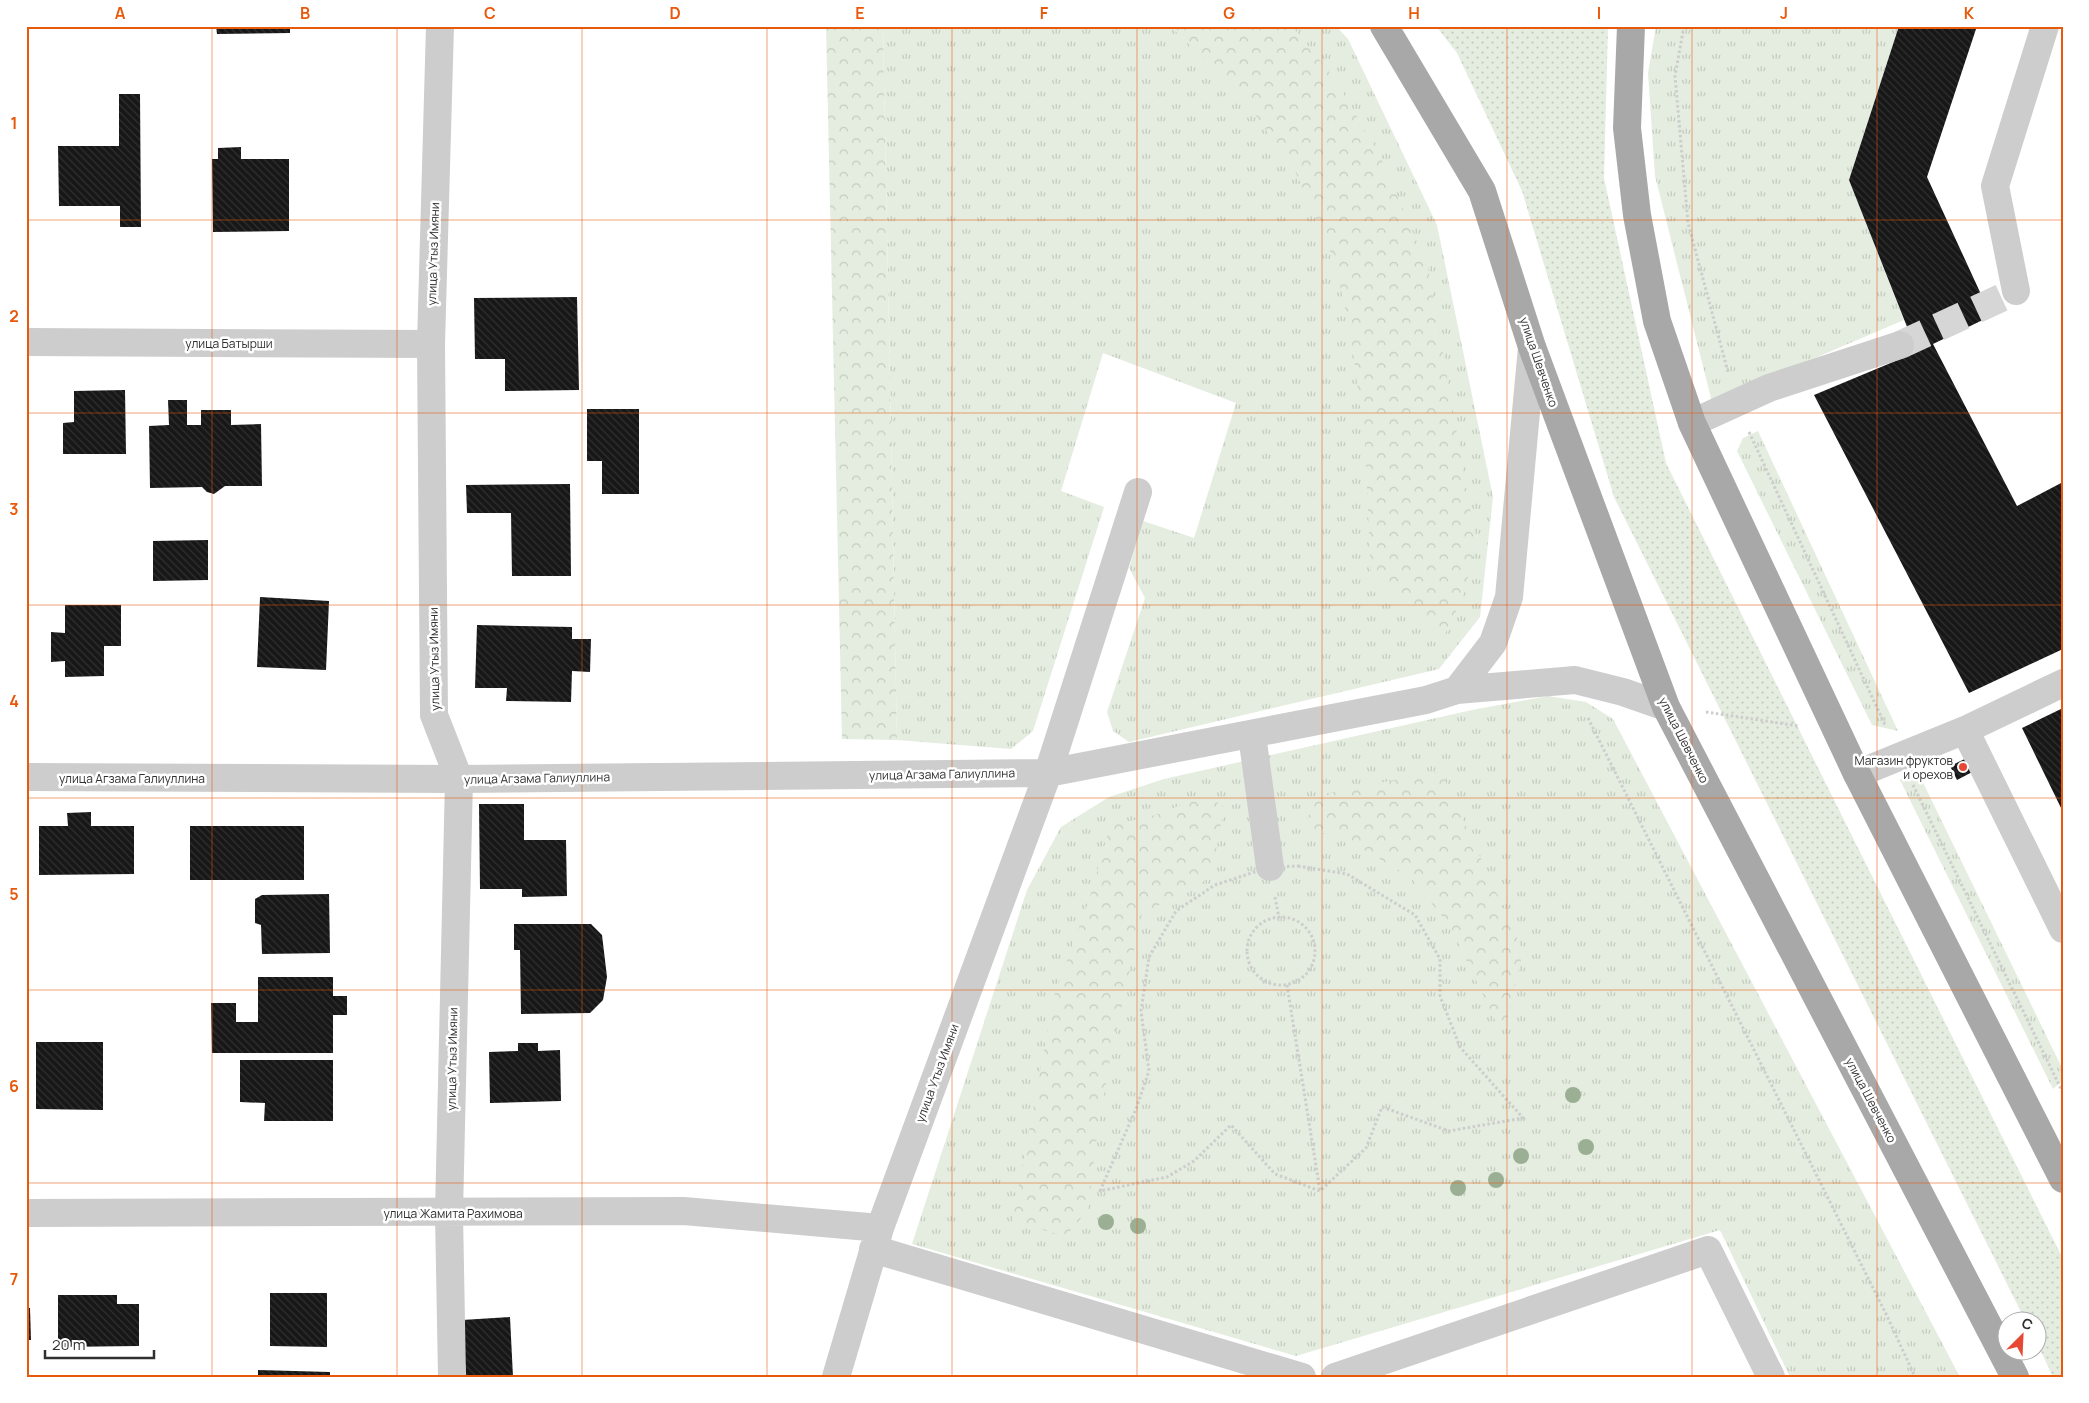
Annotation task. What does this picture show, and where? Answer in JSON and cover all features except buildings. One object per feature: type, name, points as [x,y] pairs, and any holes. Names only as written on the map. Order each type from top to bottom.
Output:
[{"type":"main road","name":"улица Шевченко","points":[[1384,26],[1482,191],[1532,348],[1666,707],[2015,1377]]},
{"type":"main road","points":[[1631,26],[1627,128],[1637,215],[1658,321],[1692,423],[1857,774],[2063,1179]]},
{"type":"street","name":"улица Утыз Имяни","points":[[440,26],[431,344],[434,714],[459,779],[449,1213],[452,1377]]},
{"type":"street","points":[[2016,291],[1995,186],[2045,26]]},
{"type":"street","name":"улица Батырши","points":[[26,342],[431,344]]},
{"type":"street","points":[[1692,423],[1770,388],[1900,345]]},
{"type":"street","points":[[1457,690],[1493,643],[1509,596],[1532,348]]},
{"type":"street","name":"улица Утыз Имяни","points":[[836,1377],[877,1238],[1048,773],[1138,492]]},
{"type":"street","name":"улица Агзама Галиуллина","points":[[26,777],[459,779],[1048,773],[1426,700],[1457,690],[1575,680],[1623,692],[1666,707]]},
{"type":"street","points":[[1857,774],[1965,730],[2063,683]]},
{"type":"street","points":[[1965,730],[2063,929]]},
{"type":"street","points":[[1252,735],[1270,867]]},
{"type":"street","name":"улица Жамита Рахимова","points":[[26,1213],[684,1212],[877,1238],[1302,1377]]},
{"type":"street","points":[[1335,1377],[1708,1250],[1771,1377]]},
{"type":"path","points":[[1684,26],[1675,76],[1688,222],[1736,404],[1886,728]]},
{"type":"path","points":[[1569,680],[1888,1318],[1915,1377]]},
{"type":"path","points":[[1666,707],[1837,731]]},
{"type":"path","points":[[1911,780],[2063,1093]]},
{"type":"path","points":[[1298,866],[1347,874],[1415,915],[1440,959],[1440,996],[1460,1047],[1523,1118],[1449,1131],[1382,1106],[1366,1148],[1320,1192],[1276,1174],[1231,1125],[1194,1161],[1167,1177],[1100,1191],[1136,1110],[1149,1071],[1141,1011],[1148,957],[1176,910],[1215,885],[1270,867],[1298,866]]},
{"type":"path","points":[[1290,919],[1300,923],[1308,931],[1313,942],[1315,952],[1307,973],[1298,981],[1288,985],[1276,985],[1266,982],[1254,971],[1248,956],[1248,944],[1252,934],[1268,920],[1290,919]]},
{"type":"path","points":[[1288,985],[1320,1192]]},
{"type":"green space","points":[[826,26],[883,26],[897,740],[842,739]]},
{"type":"green space","points":[[883,26],[1336,26],[1348,39],[1437,225],[1493,497],[1480,617],[1439,669],[1129,742],[1113,731],[1107,712],[1145,598],[1129,568],[1143,521],[1194,538],[1236,403],[1103,353],[1061,491],[1104,507],[1033,731],[1011,749],[897,740]]},
{"type":"green space","points":[[1170,26],[1292,26],[1334,78],[1379,154],[1428,267],[1476,543],[1463,597],[1442,640],[1371,576],[1365,445],[1350,329],[1334,260],[1296,173],[1242,96]]},
{"type":"green space","points":[[1436,26],[1608,26],[1604,178],[1666,463],[2063,1259],[2063,1377],[2053,1377],[2045,1360],[2046,1310],[2020,1310],[1614,497],[1522,191],[1457,53]]},
{"type":"green space","points":[[1656,26],[1899,26],[1849,180],[1904,320],[1712,402],[1655,176],[1648,73]]},
{"type":"green space","points":[[1758,431],[1898,731],[1872,725],[1737,451],[1743,438]]},
{"type":"green space","points":[[1548,696],[1586,702],[1613,719],[1960,1377],[1790,1377],[1720,1230],[1296,1356],[912,1244],[1027,890],[1061,827],[1109,797],[1164,779],[1472,710]]},
{"type":"green space","points":[[1913,762],[2063,1070],[2063,1080],[2053,1089],[1900,780]]},
{"type":"green space","points":[[1441,771],[1523,951],[1507,1020],[1496,1022],[1450,926],[1410,877],[1346,839],[1303,828],[1318,795]]},
{"type":"green space","points":[[1205,795],[1224,807],[1211,878],[1142,914],[1109,1065],[1096,1143],[1088,1210],[1066,1236],[1012,1222],[1054,996],[1089,900],[1110,826],[1159,814]]},
{"type":"tunnel","points":[[1900,345],[2016,291]]},
{"type":"place","name":"Магазин фруктов и орехов","points":[[1963,767]]}]
